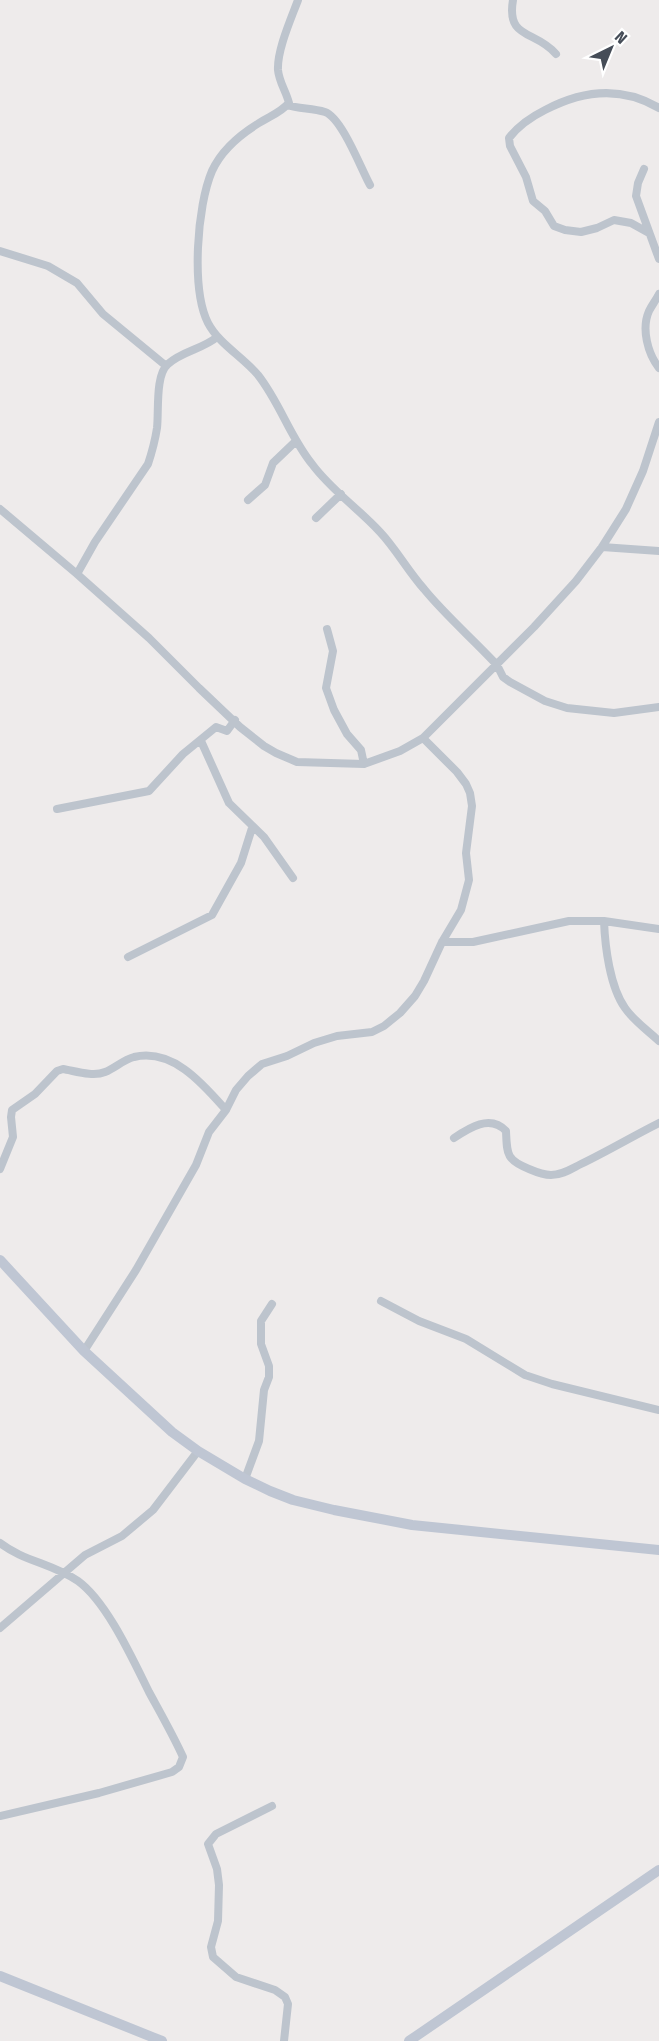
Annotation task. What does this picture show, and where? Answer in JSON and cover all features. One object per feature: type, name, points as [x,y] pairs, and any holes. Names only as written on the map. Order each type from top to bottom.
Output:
[{"type":"main road","points":[[0,1260],[84,1351],[172,1432],[198,1451],[245,1479],[292,1500],[412,1525],[659,1550]]},
{"type":"main road","points":[[409,2041],[659,1870]]},
{"type":"main road","points":[[0,1976],[162,2041]]},
{"type":"street","points":[[298,0],[279,58],[278,70],[288,103],[281,111],[246,131],[228,148],[213,168],[207,185],[200,221],[199,295],[208,321],[217,337],[245,360],[259,376],[313,467],[379,531],[430,596],[497,664],[503,677],[545,701],[567,708],[614,712],[659,707]]},
{"type":"street","points":[[513,0],[511,18],[514,25],[549,46],[556,54]]},
{"type":"street","points":[[649,233],[631,224],[614,220],[581,231],[565,230],[554,226],[545,211],[533,201],[526,177],[510,146],[509,138],[532,116],[569,99],[589,93],[609,92],[634,96],[659,108]]},
{"type":"street","points":[[287,105],[325,112],[336,121],[370,185]]},
{"type":"street","points":[[644,169],[636,196],[659,259]]},
{"type":"street","points":[[0,251],[48,266],[77,283],[103,314],[165,365]]},
{"type":"street","points":[[659,294],[649,311],[646,323],[652,359],[659,368]]},
{"type":"street","points":[[77,574],[95,542],[148,464],[158,425],[160,386],[165,365],[217,337]]},
{"type":"street","points":[[0,509],[149,638],[199,688],[264,746],[297,762],[364,764],[400,751],[423,738],[534,627],[576,581],[602,547],[626,509],[636,489],[659,422]]},
{"type":"street","points":[[248,500],[265,486],[273,463],[296,441]]},
{"type":"street","points":[[316,518],[341,494]]},
{"type":"street","points":[[602,547],[659,551]]},
{"type":"street","points":[[327,630],[333,651],[326,688],[334,710],[347,734],[361,750],[364,764]]},
{"type":"street","points":[[57,809],[149,791],[183,754],[216,726],[227,731],[235,720]]},
{"type":"street","points":[[84,1351],[136,1270],[196,1165],[208,1132],[226,1110],[236,1090],[248,1076],[262,1064],[287,1056],[314,1043],[337,1036],[372,1032],[400,1013],[415,996],[461,910],[469,880],[466,853],[472,806],[466,784],[423,738]]},
{"type":"street","points":[[201,741],[229,803],[252,828],[264,837],[293,878]]},
{"type":"street","points":[[128,957],[212,915],[241,863],[252,828]]},
{"type":"street","points":[[442,942],[472,942],[569,921],[604,921],[659,929]]},
{"type":"street","points":[[604,921],[607,950],[616,992],[634,1019],[659,1041]]},
{"type":"street","points":[[0,1169],[13,1137],[12,1110],[35,1094],[57,1071],[103,1073],[135,1057],[159,1058],[173,1062],[188,1072],[207,1088],[226,1110]]},
{"type":"street","points":[[454,1138],[473,1125],[490,1123],[502,1127],[506,1131],[505,1144],[513,1162],[539,1173],[551,1175],[562,1174],[659,1123]]},
{"type":"street","points":[[381,1301],[419,1321],[452,1332],[472,1342],[525,1375],[552,1384],[659,1410]]},
{"type":"street","points":[[245,1479],[260,1442],[264,1390],[269,1377],[269,1366],[261,1344],[261,1322],[272,1304]]},
{"type":"street","points":[[0,1628],[45,1591],[63,1572],[85,1556],[122,1536],[153,1510],[198,1451]]},
{"type":"street","points":[[0,1543],[9,1550],[63,1572],[93,1594],[111,1622],[183,1757],[179,1767],[172,1772],[99,1793],[0,1816]]},
{"type":"street","points":[[272,1806],[216,1834],[208,1844],[217,1869],[219,1885],[218,1921],[211,1952],[222,1967],[236,1977],[275,1990],[285,1997],[288,2004],[284,2041]]}]
